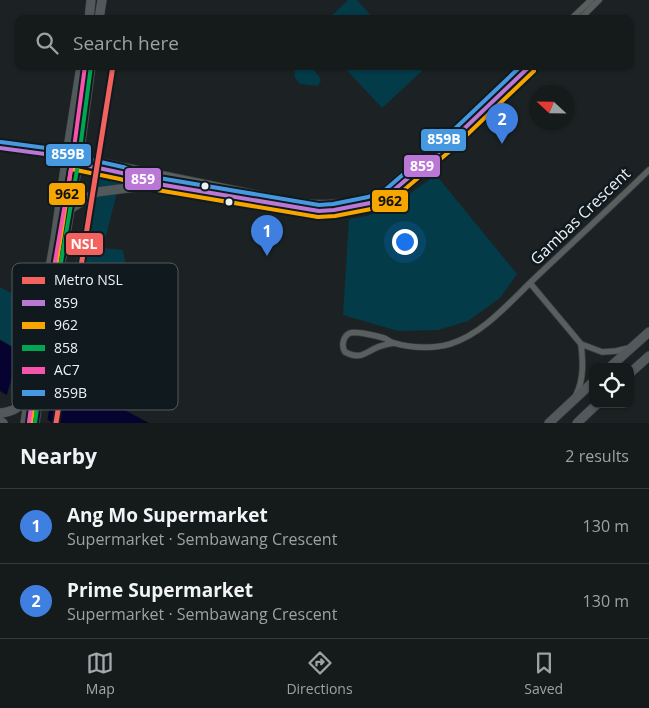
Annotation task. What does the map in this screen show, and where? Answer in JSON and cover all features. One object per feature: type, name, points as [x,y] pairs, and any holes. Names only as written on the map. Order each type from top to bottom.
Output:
[{"type":"main road","points":[[89,15],[91,0]]},
{"type":"main road","points":[[100,15],[102,0]]},
{"type":"main road","points":[[51,263],[64,157],[80,70]]},
{"type":"main road","points":[[61,263],[90,70]]},
{"type":"main road","points":[[70,209],[98,192],[158,184]]},
{"type":"main road","points":[[614,363],[649,332]]},
{"type":"main road","points":[[634,369],[649,356]]},
{"type":"main road","points":[[549,423],[589,386]]},
{"type":"main road","points":[[577,423],[593,408]]},
{"type":"main road","points":[[0,413],[14,410]]},
{"type":"main road","points":[[25,423],[26,410]]},
{"type":"street","points":[[575,15],[591,0]]},
{"type":"street","points":[[584,15],[599,0]]},
{"type":"street","points":[[0,148],[64,157],[170,176],[298,202],[317,204],[338,203],[362,198],[384,190],[449,135],[517,70]]},
{"type":"street","points":[[78,160],[158,184],[277,204],[319,210],[334,210],[370,203],[388,195],[426,164],[526,70]]},
{"type":"street","name":"Gambas Crescent","points":[[394,343],[377,347],[359,357],[345,352],[342,346],[344,338],[351,332],[384,338],[394,343],[420,347],[450,344],[472,334],[649,170]]},
{"type":"street","name":"Gambas Crescent","points":[[530,282],[581,344]]},
{"type":"street","points":[[574,400],[580,388],[584,369],[581,344],[602,352],[631,348]]},
{"type":"shaded area","points":[[348,0],[357,0],[370,15],[332,15]]},
{"type":"shaded area","points":[[294,70],[315,70],[321,80],[318,86],[300,84],[295,78]]},
{"type":"shaded area","points":[[347,70],[421,70],[422,71],[382,108]]},
{"type":"shaded area","points":[[92,174],[140,183],[117,192],[103,248],[123,250],[125,263],[76,263]]},
{"type":"shaded area","points":[[436,175],[517,274],[500,298],[468,321],[438,330],[398,331],[343,315],[349,219],[367,216],[394,205]]},
{"type":"shaded area","points":[[0,287],[12,294],[12,346],[0,339]]},
{"type":"shaded area","points":[[0,340],[12,347],[12,398],[0,391]]},
{"type":"shaded area","points":[[31,410],[125,410],[149,423],[53,423]]},
{"type":"pier","points":[[12,377],[12,402],[6,398]]},
{"type":"pier","points":[[26,410],[49,410],[47,422]]},
{"type":"metro line","name":"NSL","points":[[82,263],[112,70]]},
{"type":"metro line","name":"NSL","points":[[56,423],[58,410]]},
{"type":"transit line","name":"AC7","points":[[55,263],[72,163],[84,70]]},
{"type":"transit line","name":"858","points":[[61,263],[78,164],[90,70]]},
{"type":"transit line","name":"859B","points":[[1,142],[61,150],[69,155],[123,167],[159,178],[319,205],[333,204],[368,197],[385,190],[442,141],[517,70]]},
{"type":"transit line","name":"859","points":[[0,148],[60,156],[66,161],[122,173],[158,184],[319,211],[334,210],[370,203],[388,195],[446,146],[526,70]]},
{"type":"transit line","name":"962","points":[[57,263],[71,169],[120,179],[157,190],[318,217],[335,216],[371,209],[392,200],[450,151],[534,71]]},
{"type":"transit line","name":"AC7","points":[[29,422],[31,410]]},
{"type":"transit line","name":"962","points":[[31,423],[33,410]]},
{"type":"transit line","name":"858","points":[[35,423],[37,410]]},
{"type":"place","name":"Prime Supermarket","points":[[502,144]]},
{"type":"place","name":"Ang Mo Supermarket","points":[[267,256]]}]
